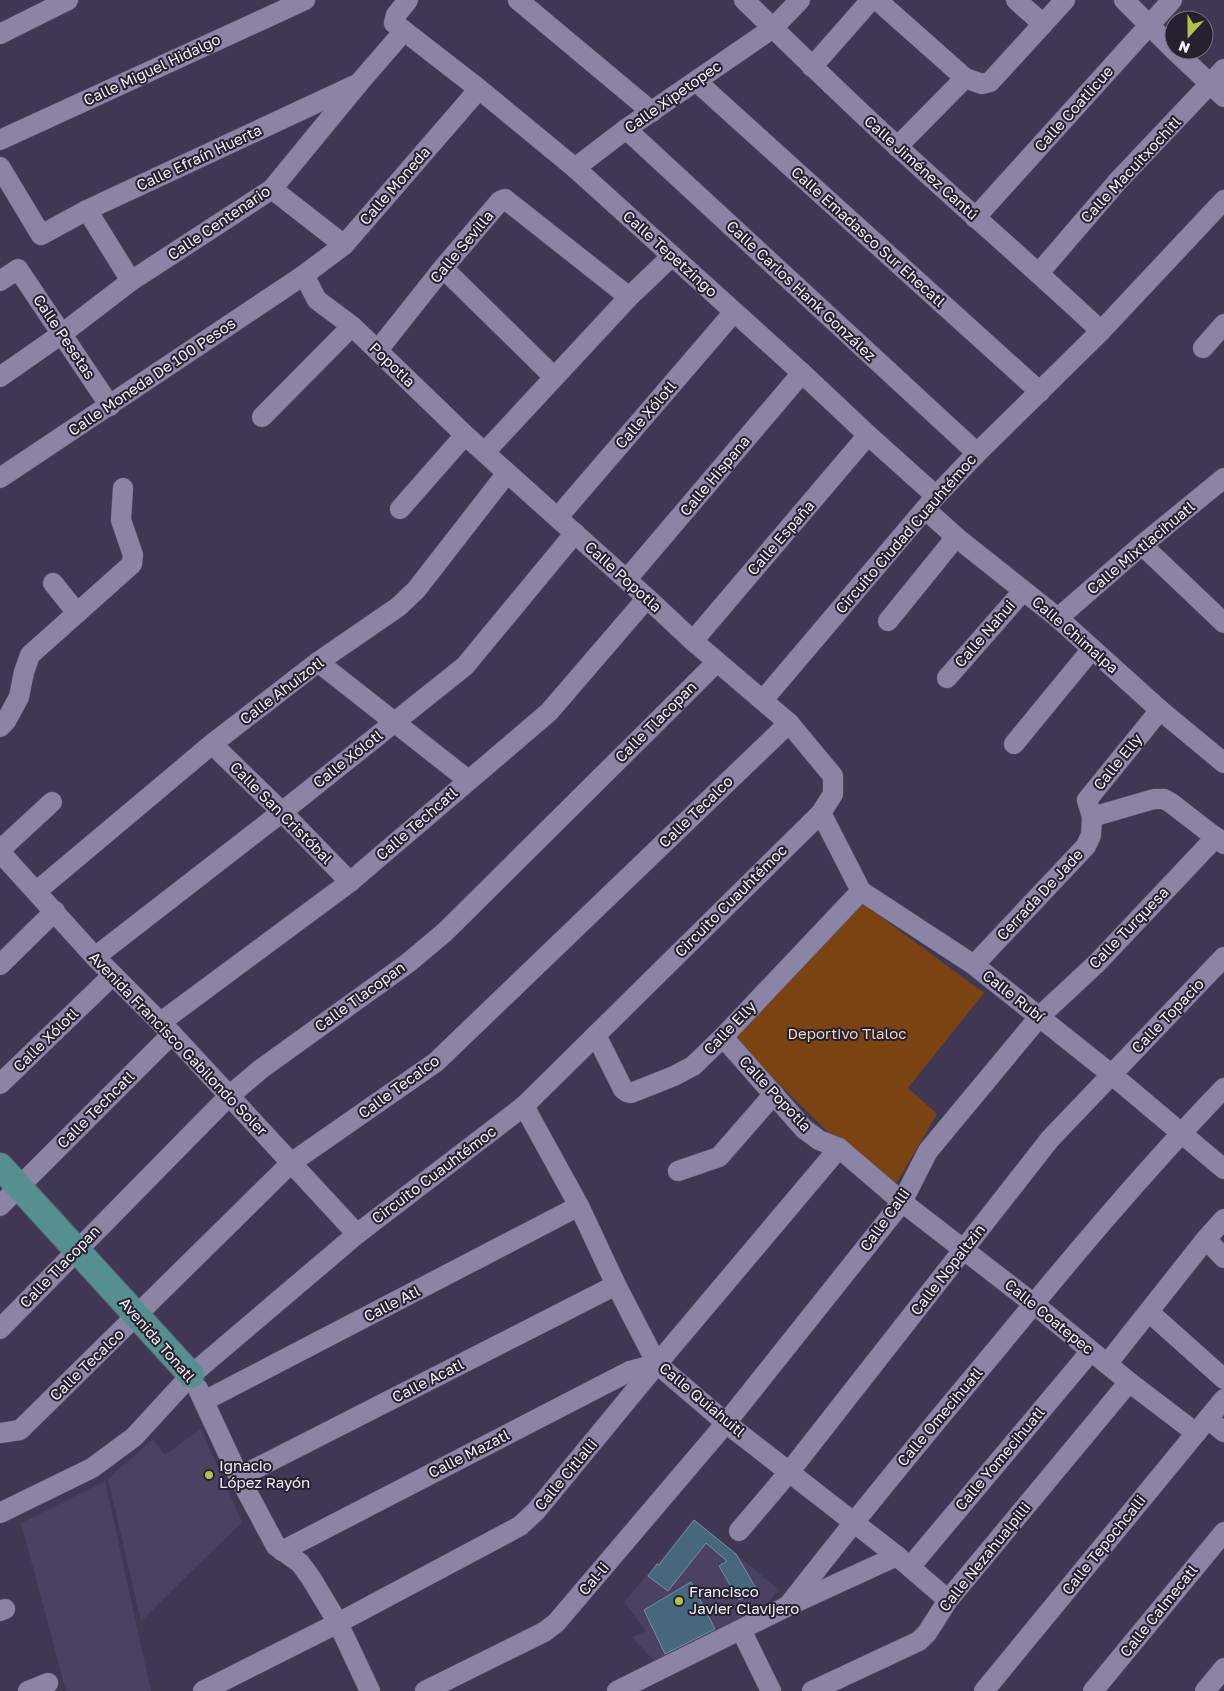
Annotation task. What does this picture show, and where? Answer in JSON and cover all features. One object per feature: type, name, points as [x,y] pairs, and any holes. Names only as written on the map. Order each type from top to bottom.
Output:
[{"type":"main road","name":"Avenida Tonatl","points":[[0,1166],[191,1375]]},
{"type":"street","points":[[0,34],[68,0]]},
{"type":"street","name":"Calle Miguel Hidalgo","points":[[0,140],[305,0]]},
{"type":"street","name":"Calle Centenario","points":[[0,377],[63,333],[131,281],[272,189],[359,83],[399,27],[396,15],[408,0]]},
{"type":"street","points":[[518,0],[652,112]]},
{"type":"street","name":"Calle Jiménez Cantú","points":[[744,0],[897,147],[1039,273],[1101,331]]},
{"type":"street","points":[[773,28],[800,0]]},
{"type":"street","points":[[812,67],[871,0]]},
{"type":"street","points":[[877,0],[964,78],[982,84],[990,82],[1065,0]]},
{"type":"street","points":[[1016,0],[1043,24]]},
{"type":"street","points":[[1124,0],[1164,40]]},
{"type":"street","name":"Calle Coatlicue","points":[[975,218],[1172,0]]},
{"type":"street","name":"Calle Tepetzingo","points":[[399,27],[479,89],[575,168],[802,372],[868,436],[931,502]]},
{"type":"street","name":"Calle Xipetopec","points":[[575,168],[626,129],[773,28]]},
{"type":"street","points":[[1184,60],[1217,91]]},
{"type":"street","name":"Calle Macuitxochitl","points":[[1039,273],[1117,182],[1217,91],[1224,69]]},
{"type":"street","points":[[897,147],[964,78]]},
{"type":"street","name":"Calle Emadasco Sur Ehecatl","points":[[696,81],[1040,392]]},
{"type":"street","name":"Calle Efraín Huerta","points":[[6,189],[41,235],[87,210],[359,83]]},
{"type":"street","name":"Calle Moneda","points":[[304,275],[344,244],[479,89]]},
{"type":"street","name":"Calle Carlos Hank González","points":[[626,129],[977,453]]},
{"type":"street","points":[[0,167],[6,189]]},
{"type":"street","points":[[272,189],[344,244]]},
{"type":"street","name":"Calle Sevilla","points":[[378,350],[443,268],[500,202],[505,199],[629,297]]},
{"type":"street","name":"Circuito Ciudad Cuauhtémoc","points":[[763,700],[931,502],[977,453],[1101,331],[1224,200]]},
{"type":"street","points":[[87,210],[131,281]]},
{"type":"street","points":[[485,452],[629,297],[672,256]]},
{"type":"street","points":[[443,268],[554,377]]},
{"type":"street","name":"Calle Pesetas","points":[[0,281],[18,269],[63,333],[110,406]]},
{"type":"street","name":"Popotla","points":[[304,275],[316,300],[352,326],[485,452]]},
{"type":"street","name":"Calle Moneda De 100 Pesos","points":[[0,478],[304,275]]},
{"type":"street","name":"Calle Xólotl","points":[[558,517],[734,312]]},
{"type":"street","points":[[1204,348],[1224,324]]},
{"type":"street","points":[[262,417],[352,326]]},
{"type":"street","name":"Calle Hispana","points":[[627,580],[802,372]]},
{"type":"street","points":[[400,509],[465,434]]},
{"type":"street","name":"Calle España","points":[[693,641],[868,436]]},
{"type":"street","name":"Calle Popotla","points":[[485,452],[648,598],[693,641],[763,700]]},
{"type":"street","name":"Calle Ahuizotl","points":[[37,892],[212,744],[318,662],[398,607],[416,590],[507,473]]},
{"type":"street","points":[[0,727],[6,721],[20,697],[24,672],[30,655],[132,564],[133,554],[121,520],[123,488]]},
{"type":"street","name":"Calle Mixtlacihuatl","points":[[1058,618],[1142,545],[1220,488]]},
{"type":"street","name":"Calle Chimalpa","points":[[931,502],[956,537],[1058,618],[1160,710],[1224,763]]},
{"type":"street","name":"Calle Xólotl","points":[[95,957],[282,812],[465,666],[575,533]]},
{"type":"street","points":[[888,621],[956,537]]},
{"type":"street","points":[[1142,545],[1224,623]]},
{"type":"street","points":[[53,583],[77,613]]},
{"type":"street","name":"Calle Nahui","points":[[947,678],[1023,591]]},
{"type":"street","name":"Calle Techcatl","points":[[0,1206],[166,1028],[350,882],[549,712],[648,598]]},
{"type":"street","points":[[1014,744],[1092,649]]},
{"type":"street","points":[[318,662],[468,780]]},
{"type":"street","name":"Calle Tlacopan","points":[[0,1329],[229,1096],[261,1068],[408,963],[444,932],[717,662]]},
{"type":"street","points":[[763,700],[789,723]]},
{"type":"street","name":"Calle Elly","points":[[1092,817],[1087,800],[1160,710]]},
{"type":"street","name":"Circuito Cuauhtémoc","points":[[0,1513],[92,1468],[134,1437],[191,1375],[357,1234],[524,1106],[821,813],[833,794],[833,776],[789,723]]},
{"type":"street","name":"Calle Tecalco","points":[[0,1433],[20,1430],[291,1163],[436,1062],[789,723]]},
{"type":"street","name":"Calle San Cristóbal","points":[[212,744],[350,882]]},
{"type":"street","points":[[1092,817],[1154,799],[1164,800],[1171,803],[1220,841]]},
{"type":"street","points":[[0,851],[52,802]]},
{"type":"street","name":"Calle Rubí","points":[[821,813],[861,891],[974,965],[1040,1016],[1224,1169]]},
{"type":"street","name":"Cerrada De Jade","points":[[974,965],[1086,846],[1091,835],[1092,817]]},
{"type":"street","name":"Calle Turquesa","points":[[1040,1016],[1098,963],[1220,841]]},
{"type":"street","name":"Avenida Francisco Gabilondo Soler","points":[[0,851],[95,957],[166,1028],[357,1234]]},
{"type":"street","name":"Calle Elly","points":[[596,1035],[623,1089],[627,1092],[674,1076],[693,1066],[723,1037],[861,891]]},
{"type":"street","points":[[0,965],[55,912]]},
{"type":"street","name":"Calle Topacio","points":[[1111,1074],[1224,957]]},
{"type":"street","name":"Calle Xólotl","points":[[0,1084],[113,975]]},
{"type":"street","name":"Calle Calli","points":[[726,1423],[902,1202],[928,1151],[1040,1016]]},
{"type":"street","name":"Calle Popotla","points":[[723,1037],[804,1129],[820,1140],[839,1148],[902,1202]]},
{"type":"street","name":"Calle Nopaltzin","points":[[739,1531],[790,1471],[965,1250],[1050,1139],[1111,1074]]},
{"type":"street","name":"Calle Omecihuatl","points":[[617,1691],[788,1606],[853,1522],[1034,1304],[1181,1132],[1224,1088]]},
{"type":"street","points":[[678,1171],[719,1157],[774,1094]]},
{"type":"street","name":"Calle Quiahuitl","points":[[524,1106],[579,1206],[616,1285],[657,1364],[726,1423],[790,1471],[948,1600]]},
{"type":"street","name":"Calle Citlalli","points":[[203,1691],[338,1623],[520,1526],[536,1511],[839,1148]]},
{"type":"street","name":"Calle Coatepec","points":[[902,1202],[1034,1304],[1129,1382],[1202,1426],[1224,1432]]},
{"type":"street","name":"Calle Atl","points":[[204,1401],[579,1206]]},
{"type":"street","points":[[1106,1364],[1224,1219]]},
{"type":"street","points":[[1206,1239],[1224,1258]]},
{"type":"street","name":"Calle Acatl","points":[[239,1477],[616,1285]]},
{"type":"street","points":[[1149,1312],[1224,1379]]},
{"type":"street","name":"Calle Yomecihuatl","points":[[903,1562],[1091,1351]]},
{"type":"street","name":"Calle Mazatl","points":[[282,1551],[630,1371],[657,1364]]},
{"type":"street","name":"Avenida Tonatl","points":[[191,1375],[239,1477],[276,1546],[300,1563],[338,1623],[370,1691]]},
{"type":"street","name":"Calle Nezahualpilli","points":[[812,1691],[919,1641],[927,1633],[948,1600],[1129,1382]]},
{"type":"street","name":"Calle Tepochcalli","points":[[984,1691],[1224,1400]]},
{"type":"street","name":"Cal-li","points":[[426,1691],[544,1632],[556,1623],[726,1423]]},
{"type":"street","name":"Calle Calmecatl","points":[[1093,1691],[1224,1532]]},
{"type":"street","points":[[788,1606],[903,1562]]},
{"type":"street","points":[[741,1630],[771,1691]]},
{"type":"street","points":[[1205,1691],[1224,1668]]},
{"type":"street","points":[[28,1691],[48,1682]]},
{"type":"shaded area","points":[[201,1429],[242,1522],[141,1621],[108,1479],[153,1439],[165,1455]]},
{"type":"shaded area","points":[[105,1481],[151,1691],[66,1691],[21,1523]]},
{"type":"shaded area","points":[[694,1519],[778,1589],[760,1615],[654,1661],[632,1637],[646,1631],[624,1602]]},
{"type":"green space","name":"Deportivo Tlaloc","points":[[862,903],[984,993],[908,1088],[937,1114],[893,1189],[826,1130],[731,1037]]},
{"type":"building","points":[[694,1520],[736,1554],[757,1590],[739,1600],[719,1566],[727,1561],[706,1543],[668,1591],[648,1576],[657,1564],[659,1565]]},
{"type":"building","points":[[691,1582],[715,1629],[665,1654],[644,1610]]},
{"type":"place","name":"Ignacio López Rayón","points":[[209,1475]]},
{"type":"place","name":"Francisco Javier Clavijero","points":[[679,1601]]}]
